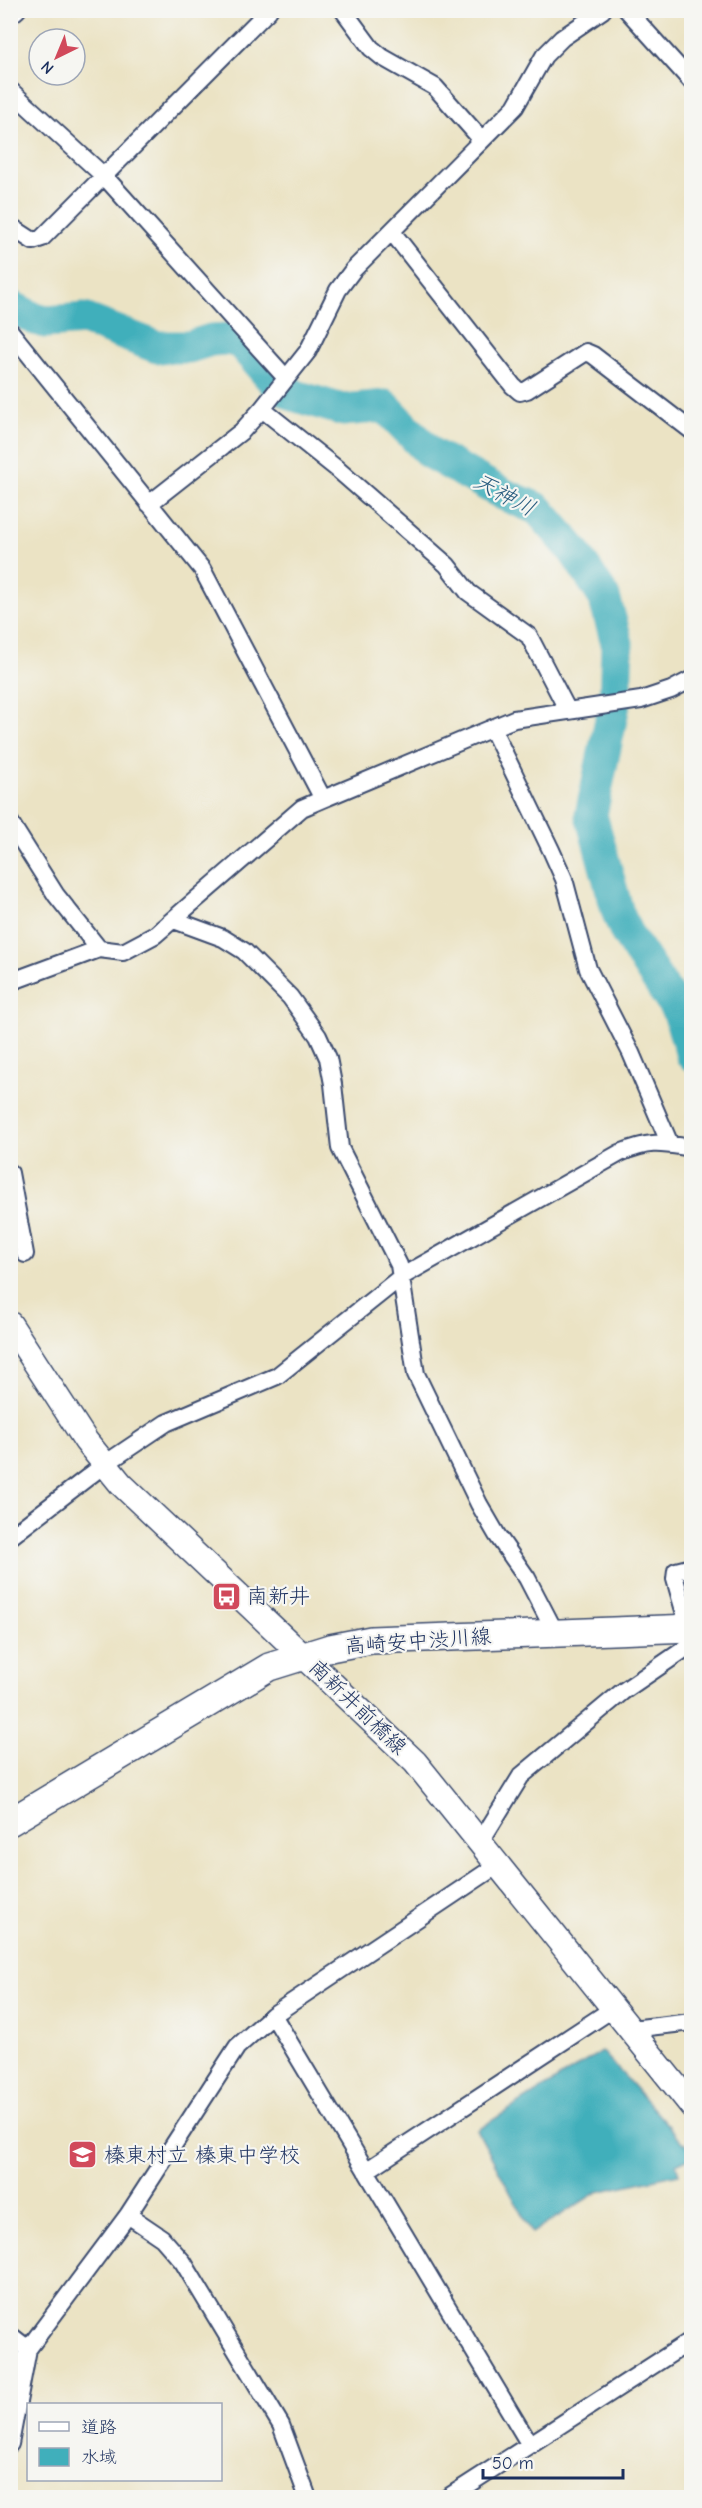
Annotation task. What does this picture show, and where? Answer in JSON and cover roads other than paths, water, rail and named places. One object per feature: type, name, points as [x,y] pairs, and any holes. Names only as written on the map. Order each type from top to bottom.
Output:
[{"type":"main road","name":"南新井前橋線","points":[[10,1324],[86,1441],[138,1502],[415,1761],[692,2106]]},
{"type":"main road","name":"高崎安中渋川線","points":[[10,1822],[269,1667],[304,1655],[371,1640],[555,1632],[691,1634]]},
{"type":"street","points":[[10,16],[17,10]]},
{"type":"street","points":[[10,226],[33,241],[42,238],[269,10]]},
{"type":"street","points":[[343,10],[371,48],[382,57],[435,87],[481,139]]},
{"type":"street","points":[[149,504],[242,431],[308,351],[338,290],[354,270],[514,107],[544,56],[562,38],[603,10]]},
{"type":"street","points":[[627,10],[692,82]]},
{"type":"street","points":[[10,90],[105,177],[286,378]]},
{"type":"street","points":[[392,232],[513,387],[520,392],[527,390],[586,352],[692,431]]},
{"type":"street","points":[[10,331],[202,569],[322,799]]},
{"type":"street","points":[[262,409],[336,468],[447,565],[468,592],[529,636],[568,711]]},
{"type":"street","points":[[10,982],[99,949],[123,952],[155,935],[302,808],[322,799],[492,728],[530,715],[641,700],[671,690],[692,679]]},
{"type":"street","points":[[492,728],[564,879],[588,969],[631,1053],[669,1142]]},
{"type":"street","points":[[10,822],[56,895],[99,949]]},
{"type":"street","points":[[174,920],[223,938],[244,951],[290,997],[318,1036],[327,1058],[333,1084],[340,1148],[399,1265],[410,1348],[416,1374],[426,1400],[488,1519],[527,1578],[555,1632]]},
{"type":"street","points":[[10,1536],[105,1464],[166,1423],[277,1376],[401,1277],[620,1153],[651,1143],[669,1142],[692,1148]]},
{"type":"street","points":[[10,1173],[25,1254]]},
{"type":"street","points":[[481,1841],[521,1776],[691,1634],[675,1579],[676,1571],[692,1567]]},
{"type":"street","points":[[10,2444],[28,2349],[128,2215],[237,2047],[273,2015],[500,1864]]},
{"type":"street","points":[[366,2171],[614,2008]]},
{"type":"street","points":[[273,2015],[531,2445]]},
{"type":"street","points":[[631,2029],[692,2022]]},
{"type":"street","points":[[128,2215],[162,2238],[183,2262],[280,2425],[308,2498]]},
{"type":"street","points":[[10,2335],[28,2349]]},
{"type":"street","points":[[447,2498],[692,2340]]},
{"type":"water","points":[[602,2051],[691,2151],[691,2157],[676,2164],[679,2174],[597,2192],[532,2233],[477,2130]]},
{"type":"waterway","name":"天神川","points":[[10,306],[46,322],[84,319],[157,347],[189,347],[211,340],[228,339],[241,343],[275,383],[296,396],[343,410],[385,406],[430,453],[505,495],[538,509],[574,551],[604,597],[617,643],[615,700],[591,815],[618,913],[626,932],[679,1013],[692,1055]]},
{"type":"place","name":"南新井","points":[[226,1596]]},
{"type":"place","name":"榛東村立 榛東中学校","points":[[83,2155]]}]
